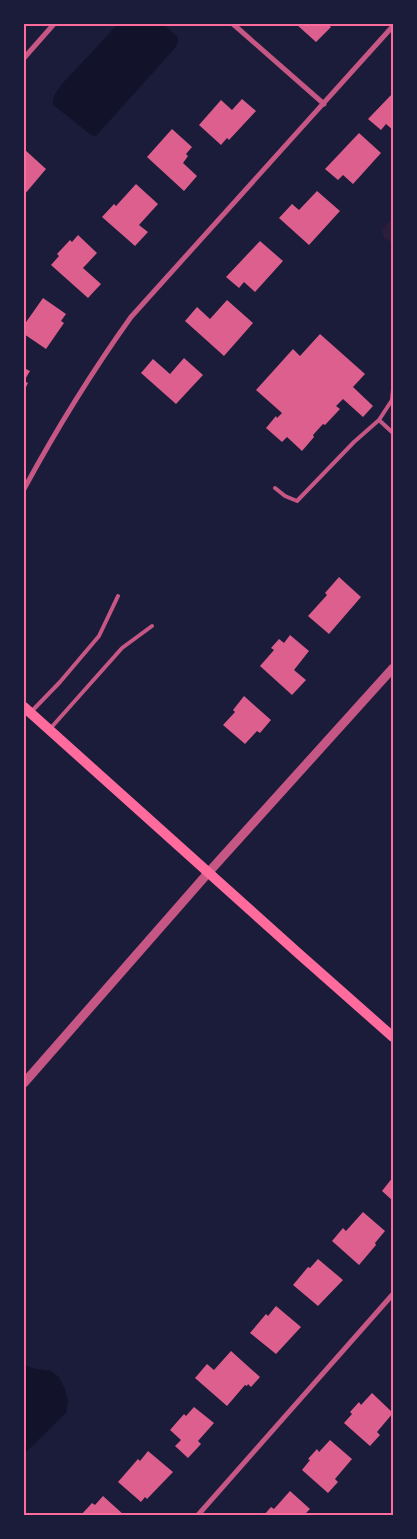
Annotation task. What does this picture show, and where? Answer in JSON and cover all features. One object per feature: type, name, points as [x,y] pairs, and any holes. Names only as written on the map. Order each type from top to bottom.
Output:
[{"type":"main road","points":[[27,710],[393,1036]]},
{"type":"street","points":[[24,58],[54,24]]},
{"type":"street","points":[[233,24],[324,104]]},
{"type":"street","points":[[24,490],[53,436],[99,361],[131,317],[393,26]]},
{"type":"street","points":[[24,1083],[208,873],[393,668]]},
{"type":"street","points":[[198,1515],[393,1294]]},
{"type":"lane","points":[[275,488],[285,496],[297,501],[354,442],[379,420],[392,400],[393,389]]},
{"type":"lane","points":[[379,420],[393,433]]},
{"type":"lane","points":[[27,710],[60,682],[99,636],[118,596]]},
{"type":"lane","points":[[49,730],[122,648],[152,626]]},
{"type":"shaded area","points":[[118,24],[163,24],[178,37],[178,42],[175,48],[96,136],[91,135],[53,105],[53,99],[62,84]]},
{"type":"shaded area","points":[[393,217],[393,243],[384,238],[382,230]]},
{"type":"shaded area","points":[[24,1365],[51,1371],[59,1377],[65,1389],[68,1402],[66,1413],[24,1454]]},
{"type":"building","points":[[296,24],[328,24],[331,27],[316,42]]},
{"type":"building","points":[[393,93],[393,130],[386,124],[381,130],[368,119]]},
{"type":"building","points":[[242,99],[256,111],[229,140],[227,138],[221,145],[199,125],[221,100],[232,110]]},
{"type":"building","points":[[172,129],[192,147],[186,154],[188,156],[183,163],[197,176],[184,191],[147,157]]},
{"type":"building","points":[[359,133],[381,153],[353,184],[343,175],[338,180],[325,169]]},
{"type":"building","points":[[24,149],[46,169],[24,195]]},
{"type":"building","points":[[136,184],[158,204],[139,225],[148,232],[135,246],[102,217],[114,204],[116,206]]},
{"type":"building","points":[[317,191],[340,211],[309,245],[279,218],[292,204],[299,210]]},
{"type":"building","points":[[78,235],[97,253],[83,268],[101,284],[88,298],[51,265],[59,256],[57,254],[70,240],[72,242]]},
{"type":"building","points":[[260,241],[283,261],[255,292],[244,282],[239,288],[226,277]]},
{"type":"building","points":[[43,298],[66,314],[61,321],[64,323],[46,349],[24,334],[24,325]]},
{"type":"building","points":[[227,300],[253,323],[224,356],[185,321],[197,307],[210,319]]},
{"type":"building","points":[[320,334],[365,374],[353,387],[373,406],[363,417],[343,399],[336,406],[340,409],[313,435],[314,437],[302,451],[287,437],[282,442],[266,428],[276,416],[277,418],[282,413],[256,390],[293,349],[300,356]]},
{"type":"building","points":[[184,358],[203,375],[176,404],[141,373],[153,359],[170,374]]},
{"type":"building","points":[[24,368],[30,371],[24,381]]},
{"type":"building","points":[[24,381],[28,383],[24,391]]},
{"type":"building","points":[[339,577],[361,597],[329,634],[308,616],[327,595],[325,593]]},
{"type":"building","points":[[290,635],[309,651],[294,670],[306,680],[292,695],[260,666],[274,650],[271,648],[279,639],[284,643]]},
{"type":"building","points":[[244,696],[271,720],[260,733],[257,731],[245,744],[223,725],[235,712],[233,710]]},
{"type":"building","points":[[393,1177],[393,1201],[382,1191]]},
{"type":"building","points":[[363,1212],[385,1231],[359,1265],[332,1241],[343,1228],[346,1231]]},
{"type":"building","points":[[318,1259],[343,1280],[318,1306],[293,1285],[308,1267],[310,1268]]},
{"type":"building","points":[[276,1306],[301,1327],[276,1354],[250,1333],[266,1314],[268,1316]]},
{"type":"building","points":[[231,1351],[260,1377],[251,1387],[248,1384],[247,1386],[245,1385],[227,1406],[195,1378],[207,1364],[214,1370]]},
{"type":"building","points":[[372,1393],[393,1413],[377,1432],[380,1435],[370,1446],[344,1423],[352,1414],[350,1412],[359,1402],[361,1405]]},
{"type":"building","points":[[194,1407],[214,1423],[198,1441],[201,1444],[188,1458],[175,1446],[181,1440],[170,1430],[184,1414],[186,1416]]},
{"type":"building","points":[[330,1440],[352,1459],[335,1479],[338,1482],[328,1493],[302,1470],[310,1460],[308,1459],[317,1449],[319,1452]]},
{"type":"building","points":[[148,1451],[173,1472],[147,1499],[145,1497],[141,1502],[118,1482],[138,1459],[140,1461]]},
{"type":"building","points":[[290,1491],[310,1509],[304,1515],[264,1515],[271,1507],[274,1509]]},
{"type":"building","points":[[103,1496],[124,1515],[81,1515],[92,1503],[95,1505]]}]
